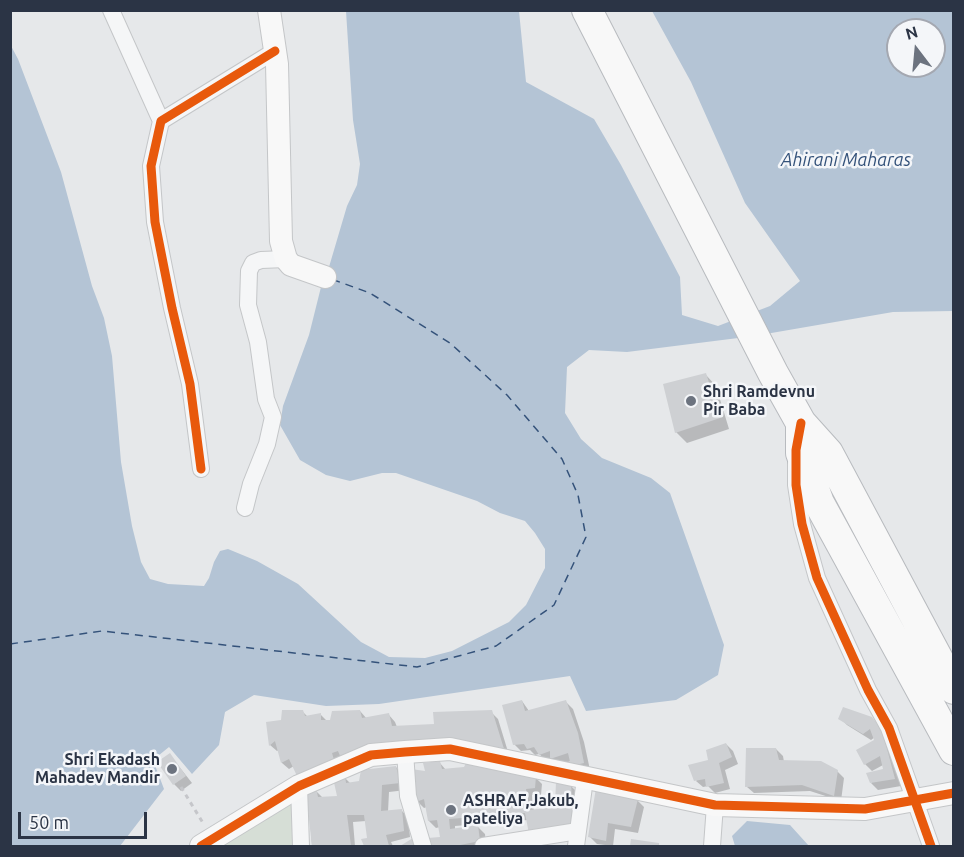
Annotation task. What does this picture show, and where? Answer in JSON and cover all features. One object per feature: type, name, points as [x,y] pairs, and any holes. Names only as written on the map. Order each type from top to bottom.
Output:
[{"type":"highway","points":[[587,10],[772,373],[801,423],[828,453],[954,689]]},
{"type":"highway","points":[[801,423],[801,453],[819,503],[954,750]]},
{"type":"street","points":[[111,10],[161,121],[151,166],[155,222],[190,384],[201,469]]},
{"type":"street","points":[[270,10],[275,51],[280,241],[286,259],[291,265],[325,277]]},
{"type":"street","points":[[161,121],[275,51]]},
{"type":"street","points":[[245,508],[251,484],[267,444],[273,417],[266,399],[258,342],[248,305],[249,271],[253,263],[261,260],[286,259]]},
{"type":"street","points":[[801,423],[796,450],[796,485],[802,524],[817,578],[868,690],[889,728],[931,846]]},
{"type":"street","points":[[207,843],[298,786],[371,755],[405,752],[450,749],[715,805],[865,809],[954,793]]},
{"type":"street","points":[[405,752],[408,796],[423,846]]},
{"type":"street","points":[[483,846],[577,839],[585,779]]},
{"type":"street","points":[[298,786],[301,846]]},
{"type":"street","points":[[712,846],[715,805]]},
{"type":"path","points":[[181,787],[207,843]]},
{"type":"shaded area","points":[[299,786],[301,846],[201,846]]},
{"type":"water","name":"Ahirani Maharas","points":[[346,11],[519,11],[526,82],[594,119],[680,277],[682,315],[718,326],[770,306],[800,281],[745,203],[691,82],[652,11],[953,11],[953,311],[893,312],[754,336],[627,352],[589,350],[567,367],[565,413],[581,439],[602,458],[651,478],[670,493],[724,645],[718,675],[676,700],[586,711],[570,676],[379,704],[326,706],[254,695],[225,712],[219,745],[192,774],[169,747],[153,760],[164,789],[120,846],[11,846],[10,44],[18,59],[61,172],[92,286],[104,318],[112,356],[121,462],[132,526],[141,562],[150,579],[168,584],[204,586],[220,551],[228,549],[257,561],[298,584],[361,642],[389,657],[425,658],[452,651],[509,622],[526,605],[545,568],[545,549],[525,521],[500,513],[477,501],[396,473],[382,473],[350,481],[326,475],[300,460],[280,425],[283,406],[309,335],[321,287],[347,206],[357,185],[360,164],[353,120]]},
{"type":"water","points":[[747,821],[790,825],[809,846],[735,846],[732,836]]},
{"type":"building","name":"Shri Ramdevnu Pir Baba","points":[[706,373],[720,418],[675,433],[663,384]]},
{"type":"building","points":[[522,700],[525,711],[566,700],[578,733],[584,763],[571,766],[568,753],[550,759],[550,751],[539,755],[534,747],[527,749],[524,744],[513,745],[502,705]]},
{"type":"building","points":[[843,707],[872,717],[882,730],[895,779],[870,783],[866,773],[883,769],[880,756],[864,765],[856,750],[874,740],[870,729],[863,734],[838,719]]},
{"type":"building","points":[[282,710],[303,710],[305,716],[321,713],[321,720],[330,720],[332,711],[360,710],[362,718],[389,713],[392,726],[434,724],[433,712],[492,710],[504,749],[341,758],[338,751],[332,753],[334,760],[318,765],[322,770],[297,776],[289,759],[281,763],[275,741],[269,746],[266,722],[281,720]]},
{"type":"building","points":[[726,743],[732,757],[719,763],[724,783],[706,787],[705,779],[694,781],[688,765],[708,760],[706,750]]},
{"type":"building","points":[[746,748],[776,748],[779,760],[821,761],[838,770],[834,796],[802,785],[745,787]]},
{"type":"building","name":"Shri Ekadash Mahadev Mandir","points":[[170,753],[186,776],[173,785],[157,762]]},
{"type":"building","points":[[440,761],[442,769],[464,767],[467,761],[536,776],[535,788],[526,789],[529,810],[555,807],[556,781],[571,784],[572,800],[577,802],[572,826],[529,834],[525,813],[449,819],[450,829],[478,825],[480,841],[455,846],[431,846],[428,838],[440,837],[437,820],[428,821],[424,799],[416,802],[411,769],[425,771],[423,763]]},
{"type":"building","points":[[396,766],[400,783],[382,785],[381,811],[402,809],[404,831],[386,835],[389,846],[364,846],[361,839],[367,838],[364,815],[347,815],[351,846],[312,846],[306,792],[316,788],[318,797],[337,796],[333,778],[345,776],[346,783],[359,781],[361,770]]},
{"type":"building","points":[[596,788],[638,799],[631,827],[608,823],[606,841],[588,837]]},
{"type":"building","points":[[413,838],[417,846],[400,846]]},
{"type":"building","points":[[631,839],[659,843],[659,846],[630,846]]},
{"type":"ferry route","points":[[10,644],[102,631],[417,667],[496,646],[554,605],[586,537],[578,495],[562,459],[507,395],[450,343],[370,293],[334,280]]},
{"type":"cycle path","points":[[201,469],[190,384],[155,222],[151,166],[161,121],[275,51]]},
{"type":"cycle path","points":[[801,423],[796,450],[796,485],[802,524],[817,578],[868,690],[889,728],[931,846]]},
{"type":"cycle path","points":[[201,846],[299,786],[371,755],[405,752],[450,749],[715,805],[865,809],[954,793]]},
{"type":"place","name":"Shri Ramdevnu Pir Baba","points":[[691,401]]},
{"type":"place","name":"Shri Ekadash Mahadev Mandir","points":[[172,769]]},
{"type":"place","name":"ASHRAF,Jakub, pateliya","points":[[451,810]]}]
